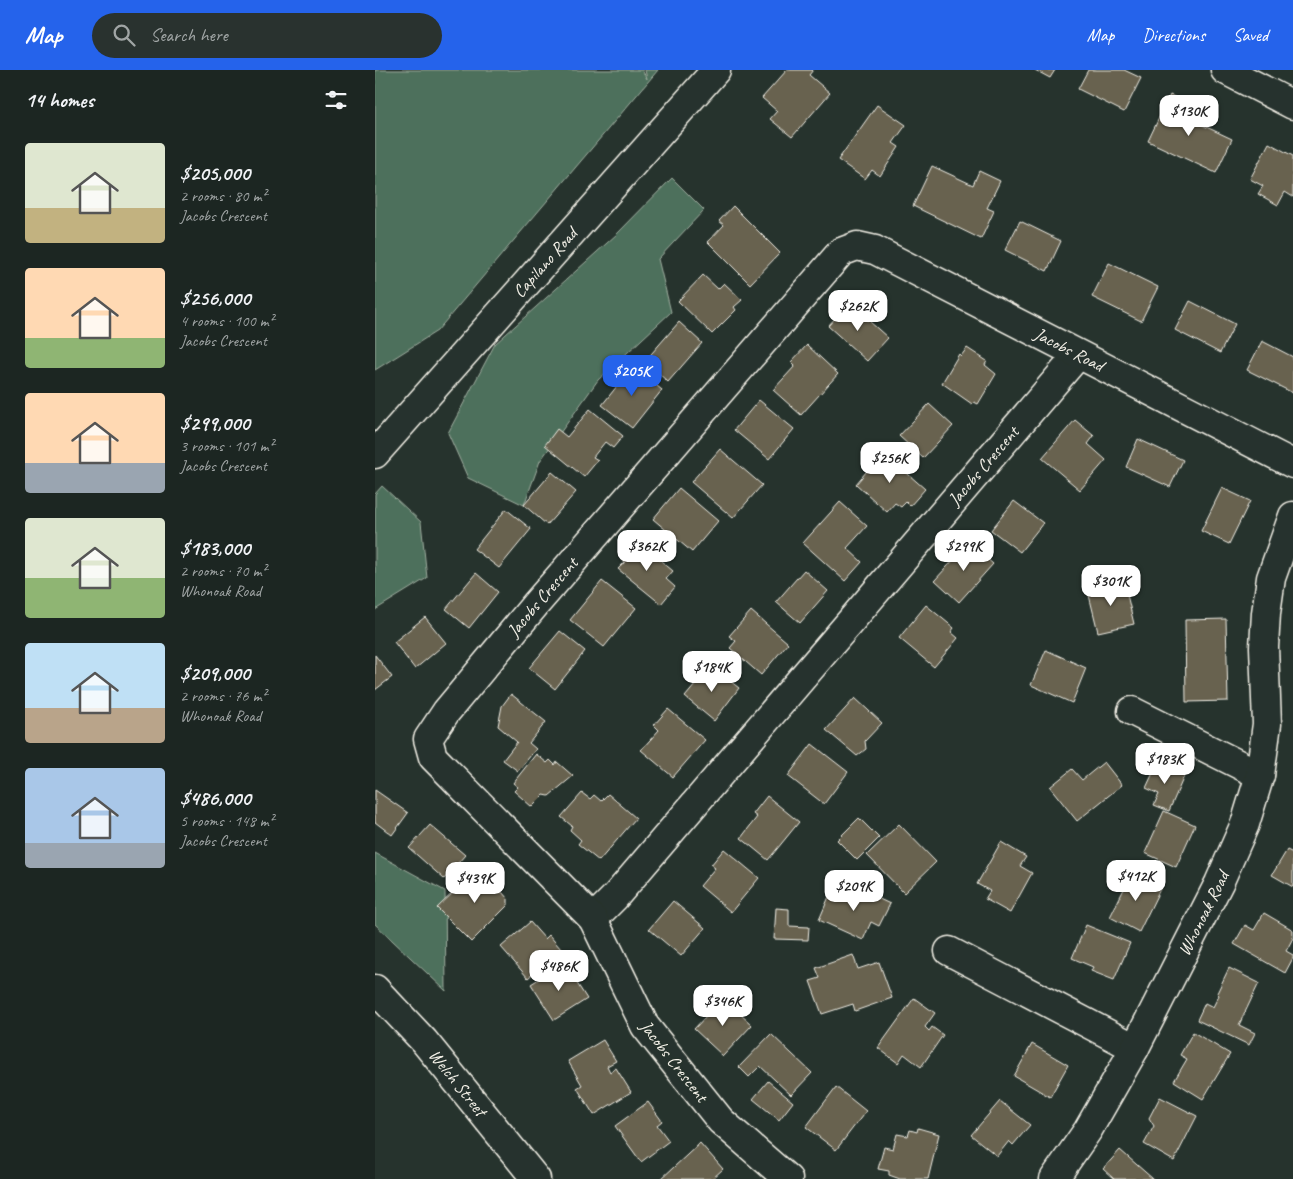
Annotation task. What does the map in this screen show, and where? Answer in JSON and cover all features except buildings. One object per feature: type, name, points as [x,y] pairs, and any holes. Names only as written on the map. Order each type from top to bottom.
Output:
[{"type":"street","name":"Capilano Road","points":[[375,454],[716,70]]},
{"type":"street","points":[[1225,70],[1293,105]]},
{"type":"street","name":"Jacobs Road","points":[[841,252],[857,246],[875,250],[1293,464]]},
{"type":"street","name":"Jacobs Crescent","points":[[788,1179],[721,1121],[645,1026],[593,919],[433,757],[428,739],[446,712],[535,604],[841,252]]},
{"type":"street","name":"Jacobs Crescent","points":[[593,919],[615,897],[1078,355]]},
{"type":"street","name":"Whonoak Road","points":[[1054,1179],[1088,1130],[1135,1048],[1219,883],[1245,824],[1260,775],[1267,724],[1264,648],[1271,578],[1293,516]]},
{"type":"street","points":[[1132,711],[1260,775]]},
{"type":"street","points":[[949,951],[1135,1048]]},
{"type":"street","name":"Welch Street","points":[[375,989],[424,1041],[536,1179]]},
{"type":"green space","points":[[375,70],[642,70],[647,79],[645,70],[658,70],[437,331],[375,370]]},
{"type":"green space","points":[[672,178],[704,210],[658,259],[671,312],[598,380],[540,461],[524,505],[468,478],[448,433],[495,344],[617,234]]},
{"type":"green space","points":[[382,486],[421,522],[427,578],[375,610],[375,494]]},
{"type":"green space","points":[[375,853],[445,891],[446,991],[375,924]]}]
